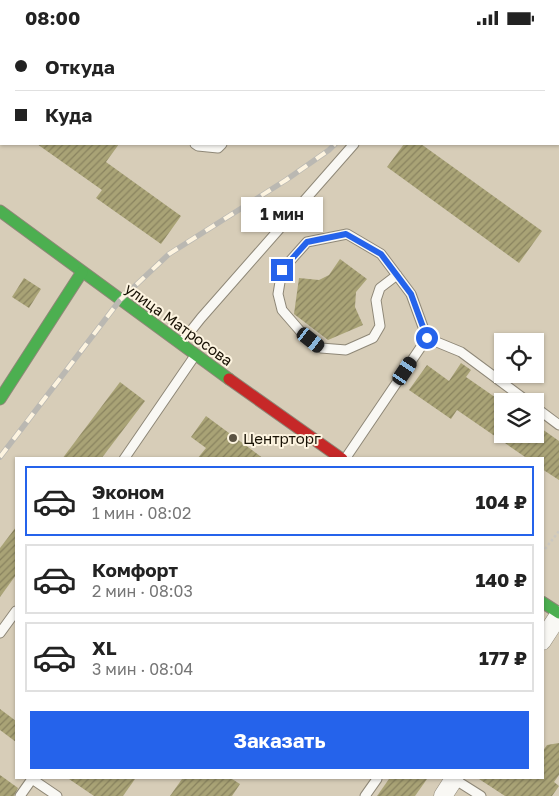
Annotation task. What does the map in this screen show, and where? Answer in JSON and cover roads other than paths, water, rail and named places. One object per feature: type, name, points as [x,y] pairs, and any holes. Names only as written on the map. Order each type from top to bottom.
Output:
[{"type":"main road","name":"улица Матросова","points":[[0,211],[180,344],[341,457]]},
{"type":"main road","points":[[1,394],[82,272]]},
{"type":"main road","points":[[544,603],[559,614]]},
{"type":"street","points":[[544,638],[559,614]]},
{"type":"street","points":[[443,796],[454,779]]},
{"type":"lane","points":[[196,145],[218,149],[221,145]]},
{"type":"lane","points":[[180,344],[353,145]]},
{"type":"lane","points":[[397,275],[380,288],[376,299],[380,326],[373,338],[346,350],[321,348],[301,332],[282,310],[278,294],[282,270],[307,242],[346,234],[381,254],[397,275],[411,294],[427,338],[461,351],[516,393]]},
{"type":"lane","points":[[345,457],[427,338]]},
{"type":"lane","points":[[125,457],[196,355]]},
{"type":"lane","points":[[544,414],[559,425]]},
{"type":"lane","points":[[0,633],[15,612]]},
{"type":"lane","points":[[20,796],[32,779],[56,796]]},
{"type":"lane","points":[[365,796],[377,779]]},
{"type":"lane","points":[[454,779],[481,796]]},
{"type":"railway","points":[[0,457],[120,300],[169,254],[286,180],[334,145]]},
{"type":"place","name":"Центрторг","points":[[233,438]]}]
